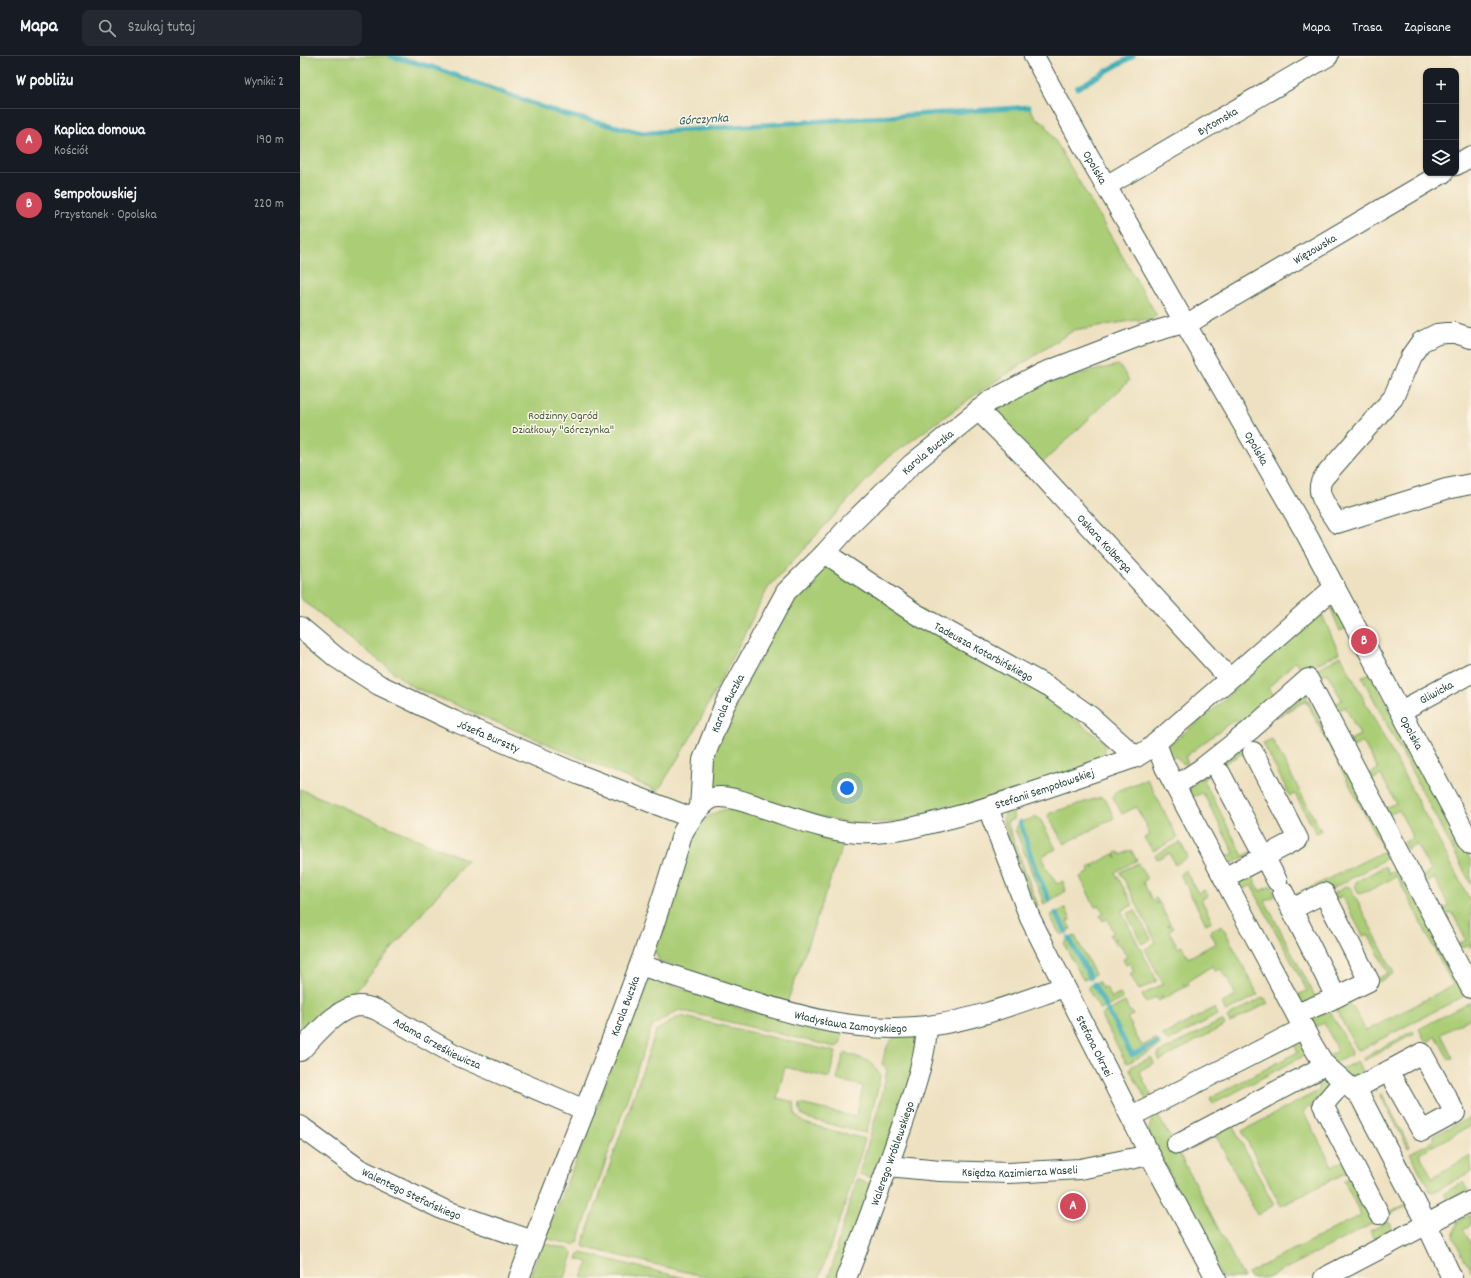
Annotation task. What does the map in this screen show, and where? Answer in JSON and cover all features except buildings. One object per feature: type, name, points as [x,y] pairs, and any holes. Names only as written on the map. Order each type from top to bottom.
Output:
[{"type":"street","name":"Opolska","points":[[1034,56],[1054,95],[1335,587],[1471,844]]},
{"type":"street","name":"Bytomska","points":[[1106,186],[1328,56]]},
{"type":"street","points":[[1459,163],[1471,156]]},
{"type":"street","name":"Więzowska","points":[[1184,322],[1194,320],[1438,176]]},
{"type":"street","name":"Karola Buczka","points":[[519,1278],[640,965],[683,832],[696,813],[703,760],[724,706],[786,592],[825,553],[851,524],[912,464],[990,401],[1043,373],[1142,335],[1184,322]]},
{"type":"street","points":[[1471,338],[1455,333],[1446,333],[1437,334],[1421,342],[1410,356],[1393,398],[1324,477],[1321,481],[1319,490],[1337,523],[1446,489],[1471,484]]},
{"type":"street","name":"Oskara Kolberga","points":[[978,410],[1029,461],[1229,678]]},
{"type":"street","name":"Tadeusza Kotarbińskiego","points":[[825,553],[916,614],[1050,688],[1091,717],[1136,757]]},
{"type":"street","name":"Stefanii Sempołowskiej","points":[[696,813],[713,798],[732,798],[835,830],[856,833],[884,833],[910,830],[988,808],[1136,757],[1149,749],[1335,587]]},
{"type":"street","name":"Józefa Burszty","points":[[300,627],[337,658],[379,685],[454,721],[580,775],[696,813]]},
{"type":"street","name":"Gliwicka","points":[[1401,711],[1471,673]]},
{"type":"street","points":[[1175,786],[1201,769],[1249,731],[1308,679],[1471,988]]},
{"type":"street","points":[[1156,742],[1165,767],[1324,1064],[1360,1096],[1427,1225],[1452,1278]]},
{"type":"street","points":[[1224,878],[1298,840],[1252,752]]},
{"type":"street","points":[[1220,773],[1336,997]]},
{"type":"street","name":"Stefana Okrzei","points":[[988,808],[1030,918],[1150,1155],[1216,1278]]},
{"type":"street","points":[[1131,1116],[1301,1021],[1336,997],[1369,981],[1324,893],[1284,894]]},
{"type":"street","name":"Władysława Zamoyskiego","points":[[640,965],[776,1010],[831,1023],[875,1028],[927,1026],[970,1018],[1064,987]]},
{"type":"street","name":"Adama Grześkiewicza","points":[[300,1051],[336,1015],[346,1009],[359,1006],[368,1007],[378,1010],[454,1054],[585,1110]]},
{"type":"street","name":"Walerego Wróblewskiego","points":[[846,1278],[888,1166],[910,1101],[927,1040],[927,1026]]},
{"type":"street","points":[[1177,1144],[1313,1072],[1324,1064]]},
{"type":"street","points":[[1379,1214],[1323,1105],[1348,1086],[1388,1071]]},
{"type":"street","name":"Walentego Stefańskiego","points":[[300,1126],[359,1169],[444,1210],[533,1241]]},
{"type":"street","name":"Księdza Kazimierza Waseli","points":[[888,1166],[940,1171],[1009,1173],[1080,1169],[1150,1155]]},
{"type":"street","points":[[1324,1278],[1471,1201]]},
{"type":"green space","name":"Rodzinny Ogród Działkowy \"Górczynka\"","points":[[300,56],[390,56],[432,67],[562,114],[643,133],[1029,107],[1036,118],[1045,123],[1156,316],[1151,320],[1137,320],[1074,330],[972,397],[885,460],[768,588],[694,732],[658,791],[411,686],[300,598]]},
{"type":"green space","points":[[1118,365],[1121,367],[1129,381],[1040,465],[999,424],[993,410],[1029,386]]},
{"type":"green space","points":[[839,552],[1046,697],[1104,742],[1105,754],[1100,762],[985,800],[899,822],[845,823],[724,791],[703,779],[716,742],[789,601]]},
{"type":"green space","points":[[1330,607],[1336,610],[1347,628],[1340,631]]},
{"type":"green space","points":[[1320,610],[1339,653],[1311,667],[1308,666],[1304,670],[1295,662],[1268,688],[1277,697],[1243,729],[1235,719],[1185,757],[1188,763],[1184,764],[1180,762],[1176,756],[1171,759],[1166,747],[1213,710]]},
{"type":"green space","points":[[1341,656],[1471,902],[1471,948],[1468,944],[1458,949],[1457,945],[1466,940],[1452,912],[1442,917],[1439,911],[1449,906],[1434,878],[1425,883],[1422,877],[1431,871],[1416,844],[1407,849],[1403,843],[1413,838],[1399,810],[1388,815],[1386,808],[1396,803],[1381,775],[1370,781],[1368,775],[1378,769],[1363,742],[1353,747],[1350,740],[1360,735],[1345,707],[1335,712],[1332,706],[1342,700],[1327,673],[1316,678],[1312,672]]},
{"type":"green space","points":[[1370,673],[1471,861],[1471,884],[1362,677]]},
{"type":"green space","points":[[1303,695],[1306,696],[1393,855],[1330,890],[1298,899],[1296,895],[1384,851],[1306,701],[1278,716]]},
{"type":"green space","points":[[1272,739],[1321,831],[1316,833],[1295,794],[1290,796],[1263,743]]},
{"type":"green space","points":[[1242,747],[1245,752],[1223,764],[1213,774],[1203,779],[1243,856],[1252,851],[1255,853],[1227,865],[1225,858],[1234,853],[1203,793],[1192,797],[1190,796],[1190,787]]},
{"type":"green space","points":[[1147,779],[1178,838],[1153,851],[1144,838],[1150,835],[1147,826],[1136,807],[1122,814],[1113,797],[1115,792]]},
{"type":"green space","points":[[300,789],[467,860],[353,995],[300,1048]]},
{"type":"green space","points":[[1101,797],[1106,800],[1114,818],[1064,844],[1048,816],[1050,813]]},
{"type":"green space","points":[[738,808],[844,841],[787,1003],[659,961],[654,948],[696,830],[709,816],[714,813]]},
{"type":"green space","points":[[1012,808],[1014,819],[1007,822],[1038,906],[1035,906],[1003,821],[1005,813]]},
{"type":"green space","points":[[1037,817],[1040,819],[1056,849],[1042,856],[1046,865],[1045,866],[1057,884],[1063,881],[1066,891],[1044,904],[1015,829],[1020,822]]},
{"type":"green space","points":[[1180,842],[1188,857],[1175,865],[1169,853],[1157,859],[1155,855]]},
{"type":"green space","points":[[1131,850],[1137,860],[1115,872],[1133,905],[1121,911],[1157,981],[1139,990],[1130,974],[1134,971],[1130,963],[1126,965],[1123,959],[1127,957],[1120,944],[1116,945],[1113,941],[1117,938],[1113,940],[1110,935],[1114,932],[1107,919],[1103,921],[1100,916],[1104,913],[1099,905],[1095,907],[1080,877],[1090,872],[1088,868],[1092,866],[1095,869],[1093,865],[1114,854],[1117,858],[1115,853],[1119,852],[1121,855]]},
{"type":"green space","points":[[1138,863],[1147,879],[1143,882],[1152,900],[1156,898],[1158,901],[1155,904],[1159,902],[1170,924],[1166,926],[1171,925],[1173,928],[1169,930],[1178,948],[1182,946],[1188,958],[1216,943],[1210,931],[1222,925],[1258,995],[1226,1012],[1222,1003],[1236,996],[1227,977],[1225,977],[1221,969],[1215,971],[1212,966],[1188,981],[1189,985],[1186,987],[1183,983],[1185,987],[1163,999],[1161,995],[1162,999],[1159,1001],[1156,997],[1146,1003],[1142,995],[1163,984],[1145,949],[1156,942],[1120,872]]},
{"type":"green space","points":[[1385,866],[1389,874],[1400,868],[1466,995],[1360,1050],[1357,1049],[1334,1006],[1347,1000],[1350,1006],[1353,1007],[1366,1031],[1453,985],[1397,876],[1359,894],[1355,885],[1356,882]]},
{"type":"green space","points":[[1261,867],[1262,870],[1252,875],[1260,891],[1271,886],[1273,889],[1275,896],[1265,901],[1317,1000],[1304,1006],[1296,997],[1297,995],[1307,991],[1251,885],[1242,890],[1240,889],[1238,882]]},
{"type":"green space","points":[[1185,870],[1198,893],[1205,890],[1208,896],[1201,899],[1212,921],[1206,924],[1180,874]]},
{"type":"green space","points":[[1347,886],[1350,887],[1394,973],[1379,982],[1377,979],[1388,973],[1368,934],[1363,936],[1342,896],[1335,899],[1333,894]]},
{"type":"green space","points":[[1065,908],[1071,919],[1067,922],[1071,929],[1062,935],[1059,933],[1051,918],[1051,915]]},
{"type":"green space","points":[[1135,910],[1151,939],[1142,944],[1127,914]]},
{"type":"green space","points":[[1075,936],[1095,974],[1085,979],[1082,978],[1064,944],[1067,940]]},
{"type":"green space","points":[[647,978],[666,983],[740,1009],[840,1030],[842,1036],[840,1045],[835,1047],[679,1010],[652,1026],[578,1242],[574,1245],[544,1238],[587,1134],[615,1056],[644,982]]},
{"type":"green space","points":[[1098,981],[1102,988],[1106,987],[1112,998],[1120,994],[1123,999],[1102,1009],[1099,1008],[1088,989]]},
{"type":"green space","points":[[1262,998],[1266,999],[1268,1003],[1230,1023],[1227,1018],[1229,1016]]},
{"type":"green space","points":[[1125,1002],[1129,1011],[1131,1011],[1133,1015],[1127,1018],[1142,1046],[1156,1039],[1160,1046],[1128,1063],[1126,1062],[1101,1016]]},
{"type":"green space","points":[[1470,1002],[1471,1018],[1441,1034],[1453,1058],[1449,1060],[1436,1036],[1426,1043],[1419,1029]]},
{"type":"green space","points":[[1214,1008],[1217,1015],[1168,1042],[1163,1035]]},
{"type":"green space","points":[[1329,1009],[1352,1051],[1351,1055],[1334,1063],[1328,1056],[1338,1051],[1324,1023],[1313,1028],[1310,1021],[1313,1017]]},
{"type":"green space","points":[[680,1016],[836,1052],[829,1078],[785,1067],[777,1098],[794,1102],[795,1114],[804,1123],[865,1139],[843,1211],[819,1278],[711,1278],[584,1247],[583,1244],[656,1031]]},
{"type":"green space","points":[[1223,1021],[1225,1025],[1159,1061],[1159,1053]]},
{"type":"green space","points":[[1413,1031],[1414,1034],[1363,1061],[1364,1057]]},
{"type":"green space","points":[[912,1034],[919,1040],[921,1051],[875,1179],[859,1174],[882,1096],[887,1070],[882,1064],[886,1050],[891,1040],[894,1038]]},
{"type":"green space","points":[[1300,1040],[1314,1063],[1311,1066],[1305,1055],[1213,1104],[1210,1098],[1298,1052],[1293,1043]]},
{"type":"green space","points":[[846,1053],[871,1062],[880,1075],[866,1133],[806,1118],[802,1115],[800,1110],[800,1104],[856,1117],[863,1086],[837,1080],[843,1056]]},
{"type":"green space","points":[[1152,1058],[1154,1063],[1139,1071],[1153,1099],[1147,1101],[1130,1070],[1132,1066]]},
{"type":"green space","points":[[1355,1062],[1358,1063],[1363,1075],[1356,1077],[1349,1076],[1340,1070]]},
{"type":"green space","points":[[1324,1076],[1329,1079],[1331,1086],[1328,1093],[1313,1101],[1314,1104],[1303,1111],[1332,1166],[1343,1161],[1349,1171],[1281,1206],[1242,1131],[1320,1090],[1315,1081]]},
{"type":"green space","points":[[1380,1094],[1382,1094],[1410,1147],[1408,1148]]},
{"type":"green space","points":[[1157,1114],[1178,1151],[1244,1278],[1222,1278],[1148,1132],[1152,1119]]},
{"type":"green space","points":[[1470,1117],[1471,1126],[1419,1153],[1432,1177],[1471,1156],[1471,1172],[1433,1192],[1430,1191],[1410,1153],[1435,1140],[1433,1136]]},
{"type":"green space","points":[[1231,1123],[1274,1205],[1257,1215],[1216,1136],[1184,1152]]},
{"type":"green space","points":[[1351,1176],[1374,1220],[1407,1203],[1408,1205],[1268,1278],[1250,1278],[1248,1273],[1361,1215],[1344,1181]]},
{"type":"green space","points":[[857,1179],[872,1185],[839,1278],[828,1278],[837,1251],[836,1248]]},
{"type":"green space","points":[[1463,1182],[1469,1193],[1449,1203],[1444,1193]]},
{"type":"green space","points":[[1470,1215],[1471,1225],[1463,1229],[1471,1244],[1471,1272],[1453,1237],[1458,1221]]},
{"type":"green space","points":[[1387,1222],[1390,1223],[1394,1232],[1375,1242],[1370,1231]]},
{"type":"green space","points":[[543,1243],[571,1250],[573,1254],[565,1278],[529,1278]]},
{"type":"green space","points":[[582,1253],[684,1278],[582,1278],[588,1262],[577,1259]]},
{"type":"waterway","name":"Górczynka","points":[[390,56],[432,67],[562,114],[643,133],[1029,107]]},
{"type":"waterway","name":"Górczynka","points":[[1077,88],[1133,56]]},
{"type":"waterway","points":[[1020,822],[1035,868],[1049,900]]},
{"type":"waterway","points":[[1056,913],[1066,932]]},
{"type":"waterway","points":[[1069,938],[1090,977]]},
{"type":"waterway","points":[[1094,984],[1106,1007]]},
{"type":"waterway","points":[[1108,1011],[1132,1055],[1158,1043]]},
{"type":"place","name":"Sempołowskiej","points":[[1364,641]]},
{"type":"place","name":"Kaplica domowa","points":[[1073,1206]]}]
